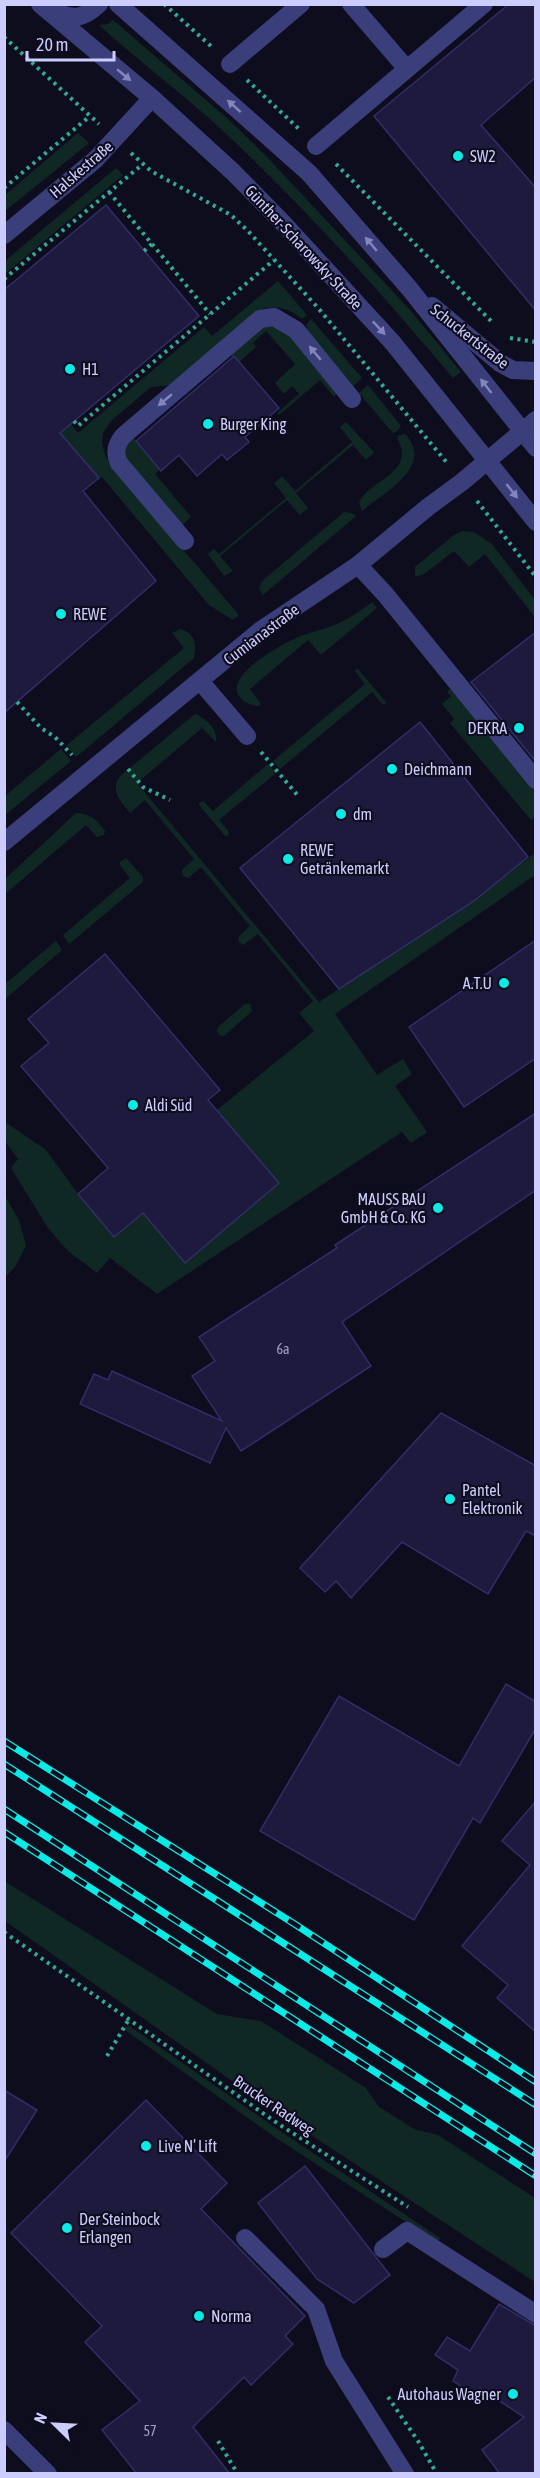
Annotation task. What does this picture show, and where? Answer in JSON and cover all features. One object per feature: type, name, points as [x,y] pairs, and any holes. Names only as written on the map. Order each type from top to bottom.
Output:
[{"type":"street","points":[[40,4],[67,17],[87,15],[99,4]]},
{"type":"street","name":"Günther-Scharowsky-Straße","points":[[40,4],[152,98],[233,172],[283,223],[393,343],[536,522]]},
{"type":"street","points":[[118,4],[309,173],[529,426],[536,448]]},
{"type":"street","points":[[230,64],[301,4]]},
{"type":"street","points":[[351,4],[407,69]]},
{"type":"street","points":[[316,146],[484,4]]},
{"type":"street","name":"Halskestraße","points":[[4,235],[116,139],[152,98]]},
{"type":"street","name":"Schuckertstraße","points":[[409,288],[500,363],[513,370],[536,371]]},
{"type":"street","points":[[185,541],[118,463],[115,452],[117,446],[123,436],[260,319],[274,317],[296,330],[352,399]]},
{"type":"street","name":"Cumianastraße","points":[[4,842],[261,630],[358,565],[529,426]]},
{"type":"street","points":[[358,565],[392,603],[536,780]]},
{"type":"street","points":[[200,681],[247,736]]},
{"type":"street","points":[[383,2249],[407,2231],[536,2314]]},
{"type":"street","points":[[245,2238],[316,2309],[334,2361],[405,2474]]},
{"type":"street","points":[[4,2430],[48,2474]]},
{"type":"path","points":[[4,37],[151,171],[231,215],[274,260],[374,374],[536,577]]},
{"type":"path","points":[[4,188],[90,116]]},
{"type":"path","points":[[4,279],[143,164]]},
{"type":"path","points":[[110,192],[210,314]]},
{"type":"path","points":[[81,215],[86,222]]},
{"type":"path","points":[[144,251],[152,244]]},
{"type":"path","points":[[74,421],[78,426],[274,260]]},
{"type":"path","points":[[510,338],[536,342]]},
{"type":"path","points":[[367,381],[374,374]]},
{"type":"path","points":[[17,702],[41,728],[55,737],[89,774]]},
{"type":"path","points":[[247,736],[299,797]]},
{"type":"path","points":[[114,753],[143,787],[170,800]]},
{"type":"path","name":"Brucker Radweg","points":[[4,1932],[277,2123],[416,2212]]},
{"type":"path","points":[[106,2056],[129,2019]]},
{"type":"path","points":[[218,2441],[236,2471]]},
{"type":"green space","points":[[113,20],[228,119],[267,157],[410,310],[461,372],[453,378],[306,212],[243,149],[99,25],[108,24]]},
{"type":"green space","points":[[78,133],[89,143],[5,211],[5,195]]},
{"type":"green space","points":[[116,168],[123,175],[5,274],[5,261]]},
{"type":"green space","points":[[278,281],[307,315],[302,319],[292,312],[275,308],[257,311],[171,385],[151,387],[111,421],[103,433],[102,444],[111,465],[239,615],[233,620],[209,605],[102,477],[99,478],[85,462],[5,479],[71,424],[78,433],[204,327],[212,336]]},
{"type":"green space","points":[[311,319],[362,378],[353,386],[309,334],[306,325]]},
{"type":"green space","points":[[265,325],[280,325],[338,393],[334,397],[320,380],[279,415],[277,413],[299,394],[292,386],[284,394],[275,383],[295,364],[266,331],[253,343],[256,347],[239,362],[229,354]]},
{"type":"green space","points":[[368,385],[401,426],[396,432],[393,433],[359,393]]},
{"type":"green space","points":[[346,422],[373,451],[373,454],[366,460],[353,445],[296,493],[308,508],[300,515],[287,500],[220,556],[233,571],[224,576],[208,554],[214,549],[219,554],[286,498],[274,483],[282,476],[295,491],[352,442],[340,427]]},
{"type":"green space","points":[[405,434],[413,446],[414,457],[411,467],[394,487],[362,511],[359,503],[363,496],[391,473],[401,460],[402,451],[397,436]]},
{"type":"green space","points":[[132,436],[160,469],[155,474],[191,517],[182,525],[123,456],[123,445]]},
{"type":"green space","points":[[344,512],[356,516],[263,595],[259,588],[262,581]]},
{"type":"green space","points":[[463,531],[474,532],[492,544],[535,600],[535,617],[485,554],[469,567],[454,551],[424,574],[415,577],[415,567],[454,535]]},
{"type":"green space","points":[[372,602],[377,608],[321,655],[308,640],[250,689],[261,704],[259,706],[248,703],[239,696],[237,688],[240,679],[258,660],[293,639],[343,621]]},
{"type":"green space","points":[[180,629],[189,633],[194,640],[194,658],[76,757],[67,745],[184,648],[172,633]]},
{"type":"green space","points":[[357,668],[386,702],[385,704],[382,704],[372,692],[280,769],[273,761],[365,684],[355,671]]},
{"type":"green space","points":[[454,686],[535,791],[535,817],[531,820],[450,723],[454,719],[442,704],[451,696],[447,692]]},
{"type":"green space","points":[[195,714],[211,725],[216,742],[202,728],[137,783],[319,1002],[474,901],[535,853],[535,875],[335,1014],[377,1075],[403,1059],[412,1074],[395,1086],[427,1132],[411,1143],[402,1132],[157,1294],[110,1258],[97,1273],[68,1251],[48,1228],[11,1168],[18,1159],[5,1141],[5,1122],[46,1150],[78,1194],[114,1237],[143,1213],[185,1262],[279,1183],[217,1110],[314,1031],[299,1013],[313,1001],[258,934],[243,945],[238,941],[239,936],[250,926],[201,867],[188,878],[183,876],[182,870],[194,859],[145,800],[130,813],[116,791],[120,776]]},
{"type":"green space","points":[[61,749],[71,761],[5,815],[5,796]]},
{"type":"green space","points":[[268,764],[276,773],[219,820],[229,832],[225,836],[199,803],[203,801],[213,811]]},
{"type":"green space","points":[[76,813],[93,818],[105,831],[104,835],[97,837],[86,825],[5,894],[5,879]]},
{"type":"green space","points":[[126,858],[143,877],[143,882],[69,944],[63,935],[130,878],[120,865],[120,862]]},
{"type":"green space","points":[[56,941],[62,950],[5,999],[5,984]]},
{"type":"green space","points":[[245,1004],[250,1004],[252,1011],[224,1036],[219,1035],[218,1027]]},
{"type":"green space","points":[[5,1196],[19,1220],[26,1246],[15,1267],[5,1277]]},
{"type":"green space","points":[[4,1881],[217,2014],[261,2021],[366,2088],[378,2106],[414,2129],[438,2135],[535,2198],[535,2282],[282,2116],[5,1921]]},
{"type":"green space","points":[[128,2025],[280,2131],[440,2238],[437,2242],[276,2138],[125,2030]]},
{"type":"building","name":"SW2","points":[[509,4],[536,4],[536,77],[481,125],[536,188],[536,311],[374,116]]},
{"type":"building","points":[[106,205],[199,316],[60,433],[99,478],[83,491],[156,581],[4,713],[4,290]]},
{"type":"building","name":"Burger King","points":[[234,356],[279,408],[245,437],[249,442],[227,460],[222,454],[197,476],[179,455],[161,471],[136,441]]},
{"type":"building","name":"DEKRA","points":[[536,632],[536,762],[471,682]]},
{"type":"building","points":[[420,722],[528,857],[474,901],[339,989],[240,868]]},
{"type":"building","name":"A.T.U","points":[[536,940],[536,1058],[464,1107],[409,1027]]},
{"type":"building","name":"Aldi Süd","points":[[105,954],[220,1090],[208,1100],[279,1183],[185,1263],[143,1213],[114,1237],[78,1194],[108,1168],[21,1066],[49,1043],[28,1019]]},
{"type":"building","points":[[536,1113],[536,1190],[342,1322],[371,1366],[241,1451],[226,1428],[210,1463],[80,1404],[94,1374],[108,1380],[112,1371],[222,1421],[192,1376],[215,1361],[199,1337],[337,1248],[335,1245]]},
{"type":"building","name":"Pantel Elektronik","points":[[441,1413],[536,1466],[536,1536],[526,1531],[488,1594],[402,1542],[351,1598],[336,1581],[325,1592],[300,1568]]},
{"type":"building","points":[[506,1684],[536,1702],[536,1728],[480,1823],[473,1818],[414,1920],[260,1831],[339,1696],[459,1766]]},
{"type":"building","points":[[536,1801],[536,2032],[497,1998],[508,1985],[462,1946],[530,1865],[502,1841]]},
{"type":"building","points":[[4,2090],[37,2110],[4,2162]]},
{"type":"building","points":[[146,2100],[227,2183],[201,2209],[305,2316],[285,2336],[293,2344],[251,2385],[244,2377],[193,2427],[230,2474],[137,2474],[102,2430],[140,2401],[85,2342],[102,2326],[11,2233]]},
{"type":"building","points":[[305,2166],[390,2275],[354,2303],[317,2279],[258,2203]]},
{"type":"building","name":"Autohaus Wagner","points":[[499,2304],[536,2326],[536,2474],[500,2474],[482,2450],[524,2417],[480,2388],[475,2395],[453,2381],[458,2370],[435,2355],[447,2337],[470,2351]]},
{"type":"railway","points":[[4,1741],[293,1923],[536,2082]]},
{"type":"railway","points":[[4,1764],[536,2105]]},
{"type":"railway","points":[[4,1809],[536,2154]]},
{"type":"railway","points":[[4,1832],[536,2176]]},
{"type":"place","name":"SW2","points":[[458,156]]},
{"type":"place","name":"H1","points":[[70,369]]},
{"type":"place","name":"Burger King","points":[[208,424]]},
{"type":"place","name":"REWE","points":[[61,614]]},
{"type":"place","name":"DEKRA","points":[[519,728]]},
{"type":"place","name":"Deichmann","points":[[392,769]]},
{"type":"place","name":"dm","points":[[341,814]]},
{"type":"place","name":"REWE Getränkemarkt","points":[[288,859]]},
{"type":"place","name":"A.T.U","points":[[504,983]]},
{"type":"place","name":"Aldi Süd","points":[[133,1105]]},
{"type":"place","name":"MAUSS BAU GmbH & Co. KG","points":[[438,1208]]},
{"type":"place","name":"Pantel Elektronik","points":[[450,1499]]},
{"type":"place","name":"Live N’ Lift","points":[[146,2146]]},
{"type":"place","name":"Der Steinbock Erlangen","points":[[67,2228]]},
{"type":"place","name":"Norma","points":[[199,2316]]},
{"type":"place","name":"Autohaus Wagner","points":[[513,2394]]}]
